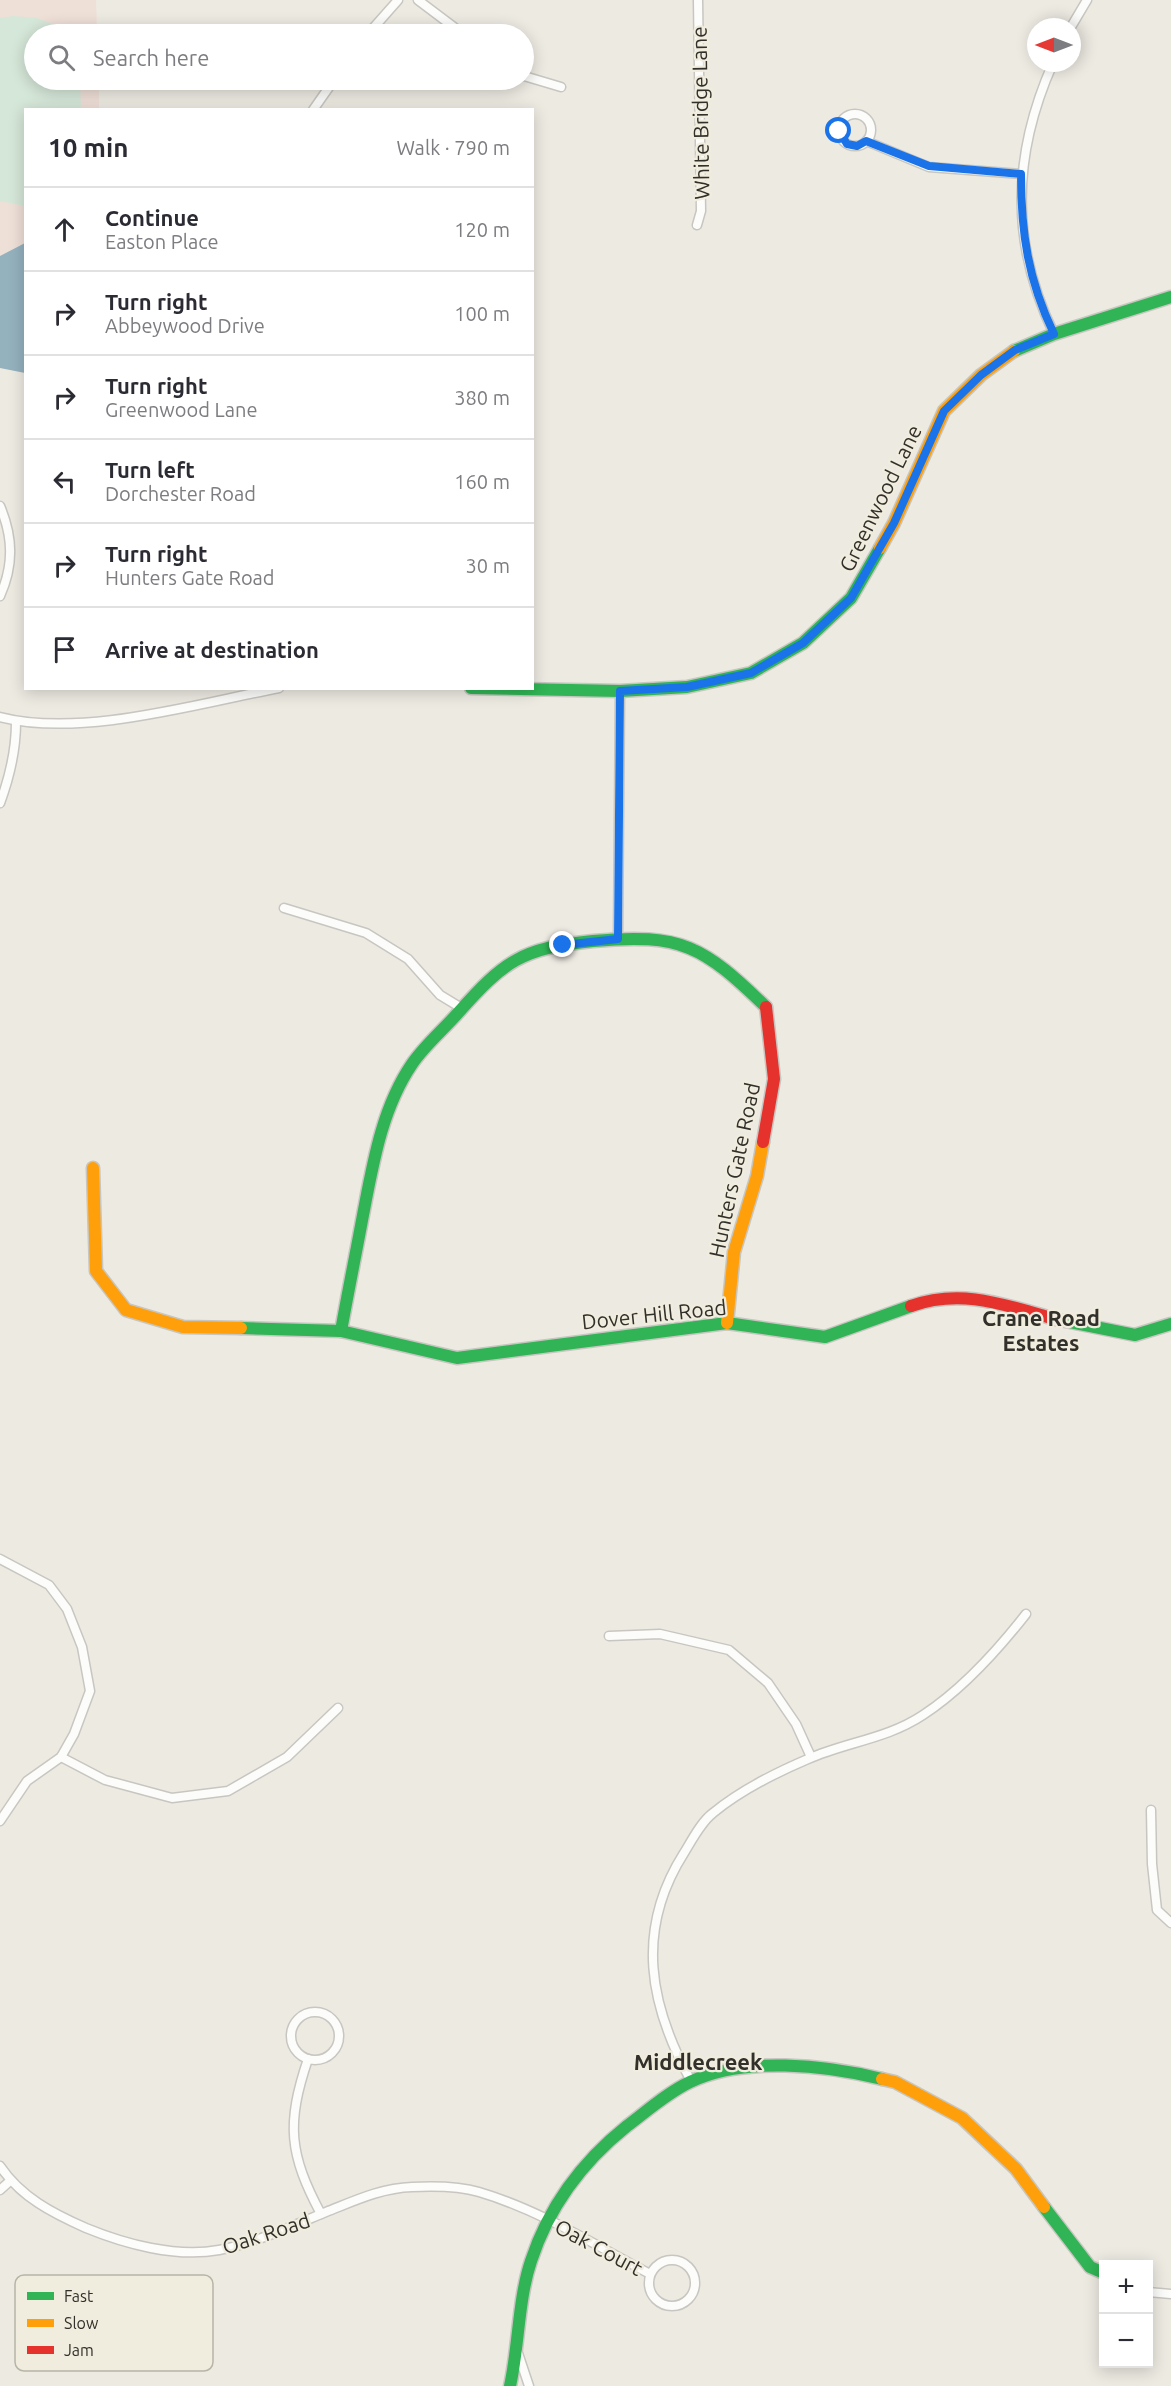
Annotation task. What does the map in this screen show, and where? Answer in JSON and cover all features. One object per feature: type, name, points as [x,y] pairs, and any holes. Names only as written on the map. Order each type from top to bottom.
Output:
[{"type":"street","points":[[377,24],[398,0]]},
{"type":"street","points":[[418,0],[450,24]]},
{"type":"street","name":"White Bridge Lane","points":[[698,0],[701,211],[698,225]]},
{"type":"street","points":[[1076,18],[1087,0]]},
{"type":"street","points":[[1050,72],[1029,129],[1021,174],[1024,246],[1037,298],[1054,334]]},
{"type":"street","points":[[534,79],[561,87]]},
{"type":"street","points":[[314,108],[327,90]]},
{"type":"street","points":[[866,141],[929,166],[1021,174]]},
{"type":"street","name":"Greenwood Lane","points":[[534,689],[620,691],[687,687],[751,673],[803,643],[851,598],[894,523],[944,411],[981,375],[1015,350],[1054,334],[1171,297]]},
{"type":"street","points":[[0,506],[9,528],[11,555],[6,581],[0,596]]},
{"type":"street","points":[[0,717],[16,722],[56,725],[111,720],[268,690]]},
{"type":"street","points":[[618,939],[620,691]]},
{"type":"street","points":[[0,803],[10,777],[16,746],[16,722]]},
{"type":"street","points":[[284,908],[366,933],[408,959],[440,995],[463,1009]]},
{"type":"street","name":"Hunters Gate Road","points":[[341,1331],[376,1149],[389,1110],[412,1064],[489,978],[524,954],[563,945],[618,939],[652,939],[687,945],[725,967],[766,1007],[774,1079],[757,1176],[734,1252],[727,1323]]},
{"type":"street","name":"Dover Hill Road","points":[[93,1168],[96,1271],[126,1310],[183,1327],[341,1331],[457,1358],[727,1323],[825,1337],[931,1299],[982,1298],[1069,1323],[1135,1335],[1171,1324]]},
{"type":"street","points":[[0,1559],[48,1585],[66,1608],[82,1647],[90,1691],[74,1734],[61,1757],[27,1781],[0,1821]]},
{"type":"street","points":[[691,2081],[675,2052],[652,1976],[652,1947],[661,1900],[673,1870],[711,1814],[773,1775],[811,1757],[885,1736],[923,1715],[995,1653],[1026,1614]]},
{"type":"street","points":[[609,1636],[660,1634],[729,1650],[768,1683],[796,1724],[811,1757]]},
{"type":"street","points":[[61,1757],[105,1780],[172,1798],[228,1791],[287,1757],[338,1708]]},
{"type":"street","points":[[1151,1810],[1152,1864],[1157,1910],[1171,1923]]},
{"type":"street","points":[[315,2012],[323,2013],[335,2023],[338,2031],[336,2047],[324,2058],[308,2059],[293,2047],[291,2031],[300,2017],[315,2012]]},
{"type":"street","points":[[308,2059],[300,2084],[293,2135],[296,2161],[303,2181],[321,2214]]},
{"type":"street","points":[[510,2386],[518,2351],[524,2285],[547,2219],[566,2188],[602,2146],[620,2130],[691,2081],[736,2069],[792,2064],[817,2065],[895,2082],[962,2118],[1016,2169],[1090,2267],[1099,2271]]},
{"type":"street","name":"Oak Road","points":[[0,2166],[10,2181],[48,2212],[110,2237],[162,2250],[218,2250],[321,2214],[380,2190],[420,2187],[477,2191],[547,2219]]},
{"type":"street","points":[[0,2190],[10,2181]]},
{"type":"street","name":"Oak Court","points":[[547,2219],[650,2274]]},
{"type":"street","name":"Oak Court","points":[[668,2260],[683,2262],[694,2274],[695,2289],[692,2296],[680,2306],[665,2306],[653,2296],[649,2289],[650,2274],[654,2268],[668,2260]]},
{"type":"street","points":[[1153,2292],[1171,2294]]},
{"type":"street","points":[[518,2351],[529,2379],[529,2386]]},
{"type":"shaded area","points":[[0,0],[96,0],[97,24],[24,24],[24,90],[99,90],[99,108],[24,108],[24,244],[0,256]]},
{"type":"green space","points":[[13,16],[37,18],[53,24],[24,24],[24,90],[80,90],[81,108],[24,108],[24,206],[0,201],[0,18]]},
{"type":"water","points":[[24,244],[24,373],[0,368],[0,256]]},
{"type":"traffic: fast","points":[[1014,351],[1054,334],[1171,297]]},
{"type":"traffic: fast","points":[[534,689],[620,691],[687,687],[751,673],[803,643],[851,598],[880,548]]},
{"type":"traffic: fast","points":[[341,1331],[375,1156],[393,1099],[412,1064],[422,1051],[474,995],[502,969],[531,953],[569,944],[623,939],[670,942],[707,957],[766,1007]]},
{"type":"traffic: fast","points":[[241,1328],[341,1331],[457,1358],[727,1323],[825,1337],[911,1306]]},
{"type":"traffic: fast","points":[[1055,1319],[1135,1335],[1171,1324]]},
{"type":"traffic: fast","points":[[510,2386],[524,2291],[538,2241],[569,2186],[596,2155],[627,2126],[682,2086],[711,2074],[735,2069],[760,2066],[811,2067],[882,2079]]},
{"type":"traffic: fast","points":[[1044,2207],[1090,2267],[1099,2271]]},
{"type":"traffic: slow","points":[[880,548],[894,523],[944,411],[981,375],[1014,351]]},
{"type":"traffic: slow","points":[[727,1323],[734,1252],[757,1176],[763,1142]]},
{"type":"traffic: slow","points":[[93,1168],[96,1271],[126,1310],[183,1327],[241,1328]]},
{"type":"traffic: slow","points":[[882,2079],[895,2082],[962,2118],[1016,2169],[1044,2207]]},
{"type":"traffic: jam","points":[[763,1142],[774,1079],[766,1007]]},
{"type":"traffic: jam","points":[[911,1306],[948,1298],[983,1300],[1055,1319]]},
{"type":"district","name":"Crane Road Estates","points":[[1041,1330]]},
{"type":"district","name":"Middlecreek","points":[[698,2061]]},
{"type":"route","points":[[563,945],[618,939],[621,809],[620,691],[687,687],[751,673],[803,643],[851,598],[894,523],[944,411],[981,375],[1015,350],[1054,334],[1037,298],[1024,246],[1021,174],[947,169],[917,164],[866,141],[857,146],[847,144],[839,131]]}]
